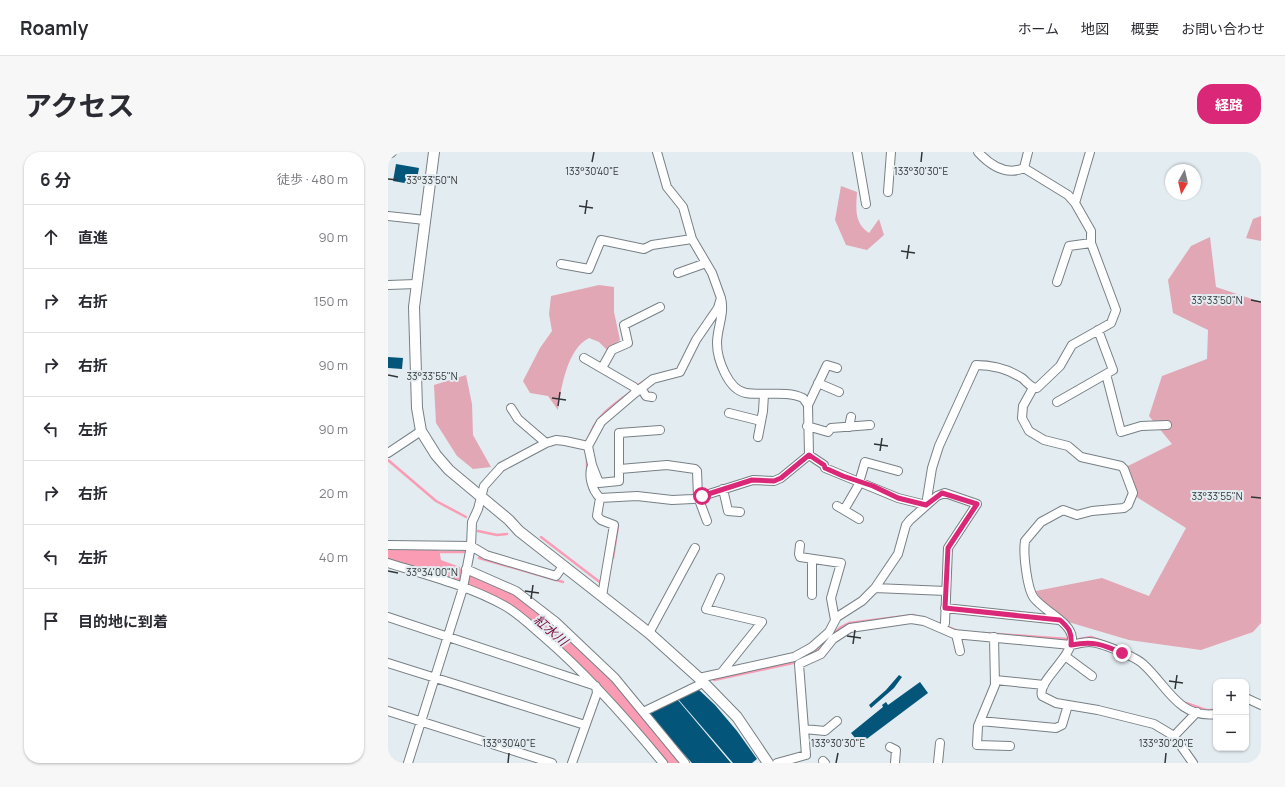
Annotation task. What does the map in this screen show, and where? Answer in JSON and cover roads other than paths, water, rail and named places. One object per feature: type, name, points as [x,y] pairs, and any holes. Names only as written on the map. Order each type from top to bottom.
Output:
[{"type":"street","points":[[388,153],[392,152]]},
{"type":"street","points":[[434,152],[424,220],[414,307],[417,408],[421,431],[432,450],[449,470],[519,530],[649,633],[701,680],[737,717],[768,763]]},
{"type":"street","points":[[657,152],[667,187],[683,207],[692,239],[706,263],[721,298],[723,307],[717,343],[727,379],[740,392],[800,397],[808,405]]},
{"type":"street","points":[[857,152],[866,204]]},
{"type":"street","points":[[888,192],[891,152]]},
{"type":"street","points":[[978,152],[987,161],[1005,171],[1017,171],[1024,168]]},
{"type":"street","points":[[1024,168],[1028,152]]},
{"type":"street","points":[[1075,203],[1090,152]]},
{"type":"street","points":[[926,505],[932,468],[939,446],[976,365],[992,365],[1016,375],[1033,388],[1040,387],[1060,366],[1072,345],[1111,322],[1116,310],[1091,243],[1091,231],[1075,203],[1068,195],[1024,168]]},
{"type":"street","points":[[388,216],[424,220]]},
{"type":"street","points":[[561,264],[589,269],[601,240],[644,249],[652,245],[692,239]]},
{"type":"street","points":[[1057,282],[1069,246],[1091,243]]},
{"type":"street","points":[[678,273],[706,263]]},
{"type":"street","points":[[388,285],[416,284]]},
{"type":"street","points":[[660,430],[618,432],[620,481],[599,483],[592,465],[588,446],[600,422],[653,379],[680,372],[696,340],[718,308],[721,298]]},
{"type":"street","points":[[602,368],[612,350],[628,343],[624,325],[660,307]]},
{"type":"street","points":[[1057,402],[1113,370],[1098,330]]},
{"type":"street","points":[[584,358],[639,390],[646,396],[652,397]]},
{"type":"street","points":[[809,455],[807,426],[808,405],[827,364],[837,368]]},
{"type":"street","points":[[1106,374],[1121,432],[1141,426],[1167,425]]},
{"type":"street","points":[[818,383],[839,392]]},
{"type":"street","points":[[1033,388],[1023,406],[1022,418],[1028,431],[1044,440],[1068,446],[1081,457],[1120,466],[1124,469],[1132,493],[1128,505],[1124,508],[1092,510],[1077,515],[1063,510],[1041,522],[1025,541],[1027,572],[1031,592],[1041,606],[1069,627],[1072,637],[1070,650],[1044,685],[1041,693],[1042,696],[1056,703],[1154,724],[1174,736],[1193,763]]},
{"type":"street","points":[[758,437],[764,394]]},
{"type":"street","points":[[511,408],[518,419],[546,443]]},
{"type":"street","points":[[729,413],[761,421]]},
{"type":"street","points":[[849,427],[851,417]]},
{"type":"street","points":[[807,426],[828,432],[831,428],[870,425]]},
{"type":"street","points":[[388,453],[421,431]]},
{"type":"street","points":[[409,763],[463,586],[471,546],[472,522],[484,486],[496,472],[546,443],[556,440],[588,446]]},
{"type":"street","points":[[809,455],[824,465],[825,468],[898,498],[926,505]]},
{"type":"street","points":[[600,498],[637,496],[672,500],[693,499],[752,480],[774,481],[781,478],[809,455]]},
{"type":"street","points":[[859,519],[840,508],[859,482],[865,462],[898,471]]},
{"type":"street","points":[[592,465],[590,469],[592,487],[600,498],[597,516],[601,520],[614,524],[602,596]]},
{"type":"street","points":[[620,469],[667,465],[695,469],[697,471],[698,497],[707,521]]},
{"type":"street","points":[[723,489],[728,511],[740,512]]},
{"type":"street","points":[[643,712],[701,680],[722,672],[794,657],[808,650],[829,632],[835,620],[862,601],[875,588],[898,554],[906,525],[926,505],[937,496],[945,493],[977,504],[948,548],[945,623]]},
{"type":"street","points":[[388,545],[471,546],[486,556],[556,576],[564,566]]},
{"type":"street","points":[[800,545],[800,557],[841,564],[831,598],[835,620]]},
{"type":"street","points":[[649,633],[695,548]]},
{"type":"street","points":[[812,559],[812,595]]},
{"type":"street","points":[[388,563],[463,586],[498,602],[513,611],[573,662],[596,686],[663,763]]},
{"type":"street","points":[[466,570],[508,587],[528,599],[590,653],[643,712],[685,763]]},
{"type":"street","points":[[720,578],[706,609],[762,622],[722,672]]},
{"type":"street","points":[[875,588],[946,591]]},
{"type":"street","points":[[945,608],[1060,620]]},
{"type":"street","points":[[388,617],[596,686]]},
{"type":"street","points":[[777,763],[806,755],[799,664],[821,654],[842,632],[850,628],[911,619],[924,621],[956,634],[1071,645],[1089,642],[1101,644],[1142,663],[1172,698],[1197,712],[1213,714]]},
{"type":"street","points":[[956,634],[960,651]]},
{"type":"street","points":[[994,637],[995,685],[980,721],[977,745],[1000,747],[1010,746]]},
{"type":"street","points":[[1065,656],[1092,676]]},
{"type":"street","points":[[388,663],[585,725]]},
{"type":"street","points":[[995,680],[1044,685]]},
{"type":"street","points":[[572,763],[596,693],[596,686]]},
{"type":"street","points":[[1249,699],[1261,705]]},
{"type":"street","points":[[980,721],[1056,728],[1062,725],[1068,705]]},
{"type":"street","points":[[388,711],[552,763]]},
{"type":"street","points":[[1174,736],[1197,712]]},
{"type":"street","points":[[804,729],[825,731],[837,721]]},
{"type":"street","points":[[938,763],[940,743]]},
{"type":"street","points":[[890,747],[896,750],[895,763]]},
{"type":"waterway","points":[[638,385],[649,378]]},
{"type":"waterway","points":[[589,439],[595,425],[604,413],[628,394]]},
{"type":"waterway","points":[[587,457],[587,467]]},
{"type":"waterway","points":[[388,460],[436,501],[466,517]]},
{"type":"waterway","points":[[613,558],[618,526]]},
{"type":"waterway","points":[[478,531],[497,535],[507,534]]},
{"type":"waterway","points":[[541,537],[601,583]]},
{"type":"waterway","points":[[436,552],[464,552]]},
{"type":"waterway","points":[[479,558],[563,582]]},
{"type":"waterway","name":"紅水川","points":[[440,569],[504,593],[525,607],[584,658],[615,689],[675,763]]},
{"type":"waterway","points":[[831,636],[841,627],[849,623],[913,615],[940,624]]},
{"type":"waterway","points":[[948,627],[958,631]]},
{"type":"waterway","points":[[983,633],[1068,639]]},
{"type":"waterway","points":[[1075,640],[1091,637],[1116,646]]},
{"type":"waterway","points":[[814,653],[823,646]]},
{"type":"waterway","points":[[714,680],[793,663]]},
{"type":"waterway","points":[[1186,703],[1206,710],[1213,710]]}]
